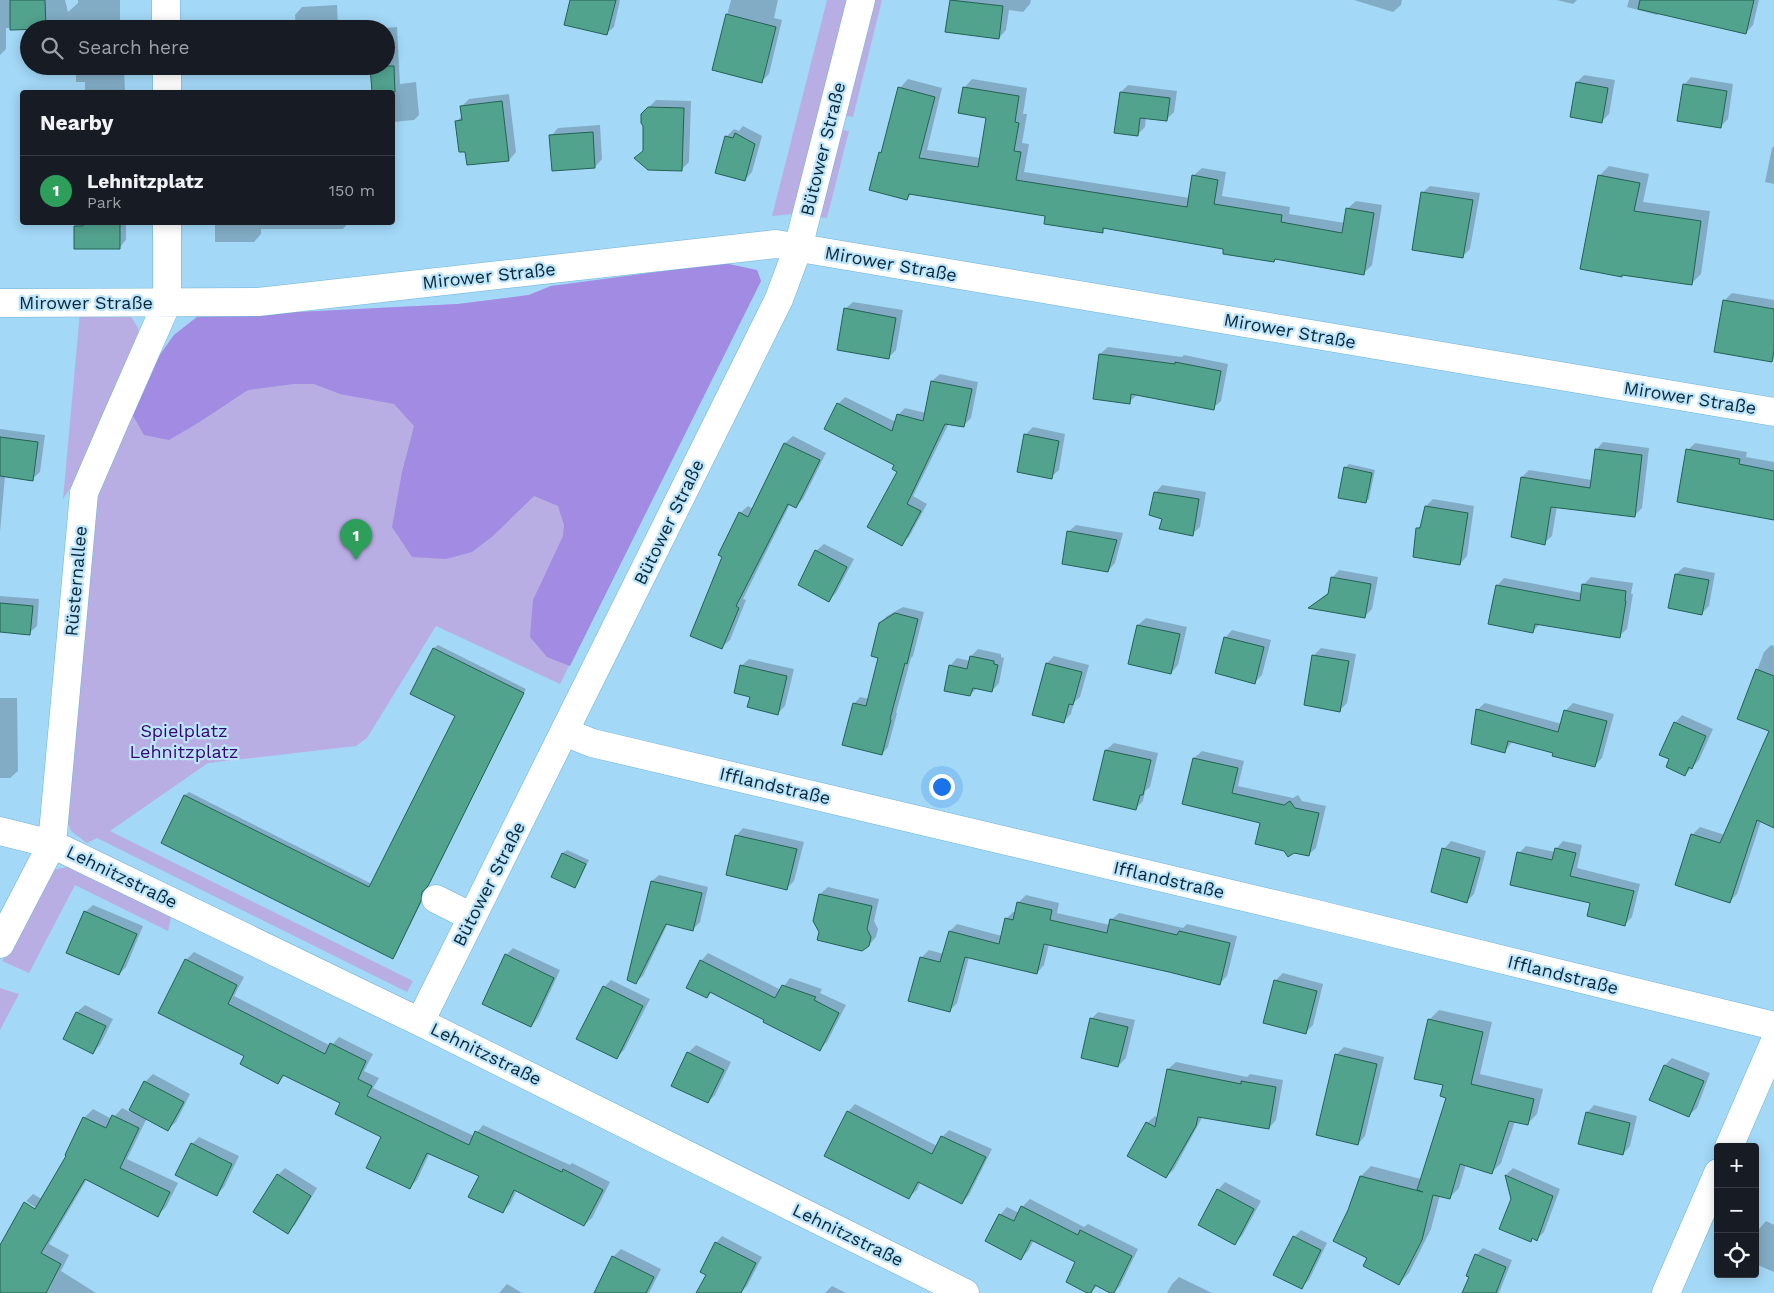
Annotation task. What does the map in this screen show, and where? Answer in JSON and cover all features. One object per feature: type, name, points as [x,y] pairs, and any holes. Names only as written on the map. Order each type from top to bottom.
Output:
[{"type":"street","points":[[166,0],[166,20]]},
{"type":"street","name":"Bütower Straße","points":[[420,1022],[779,299],[798,248],[861,0]]},
{"type":"street","points":[[166,75],[167,90]]},
{"type":"street","name":"Rüsternallee","points":[[0,944],[52,844],[84,493],[168,303],[167,225]]},
{"type":"street","name":"Mirower Straße","points":[[0,303],[258,302],[776,244],[1774,412]]},
{"type":"street","name":"Ifflandstraße","points":[[565,732],[592,743],[1312,913],[1774,1026]]},
{"type":"street","name":"Lehnitzstraße","points":[[0,831],[52,844],[420,1022],[965,1293]]},
{"type":"street","points":[[436,899],[472,917]]},
{"type":"street","points":[[1731,1143],[1774,1043]]},
{"type":"street","points":[[1666,1293],[1714,1182]]},
{"type":"green space","points":[[827,0],[848,0],[793,214],[772,216]]},
{"type":"green space","points":[[871,0],[882,0],[853,117],[842,115]]},
{"type":"green space","points":[[838,129],[849,131],[827,218],[817,217]]},
{"type":"green space","name":"Spielplatz Lehnitzplatz","points":[[757,270],[761,281],[560,684],[436,626],[367,738],[356,746],[208,763],[110,831],[413,981],[407,992],[97,838],[87,843],[71,831],[65,817],[96,494],[157,359],[174,335],[197,317],[458,304],[529,295],[551,286]]},
{"type":"green space","points":[[80,312],[130,315],[138,328],[139,336],[76,479],[63,499]]},
{"type":"green space","points":[[72,866],[172,912],[168,931],[75,885],[29,973],[2,961],[48,873]]},
{"type":"green space","points":[[0,988],[19,994],[0,1030]]},
{"type":"shaded area","points":[[724,263],[757,270],[761,281],[570,666],[547,657],[530,637],[533,600],[563,536],[564,525],[558,506],[534,496],[493,536],[472,552],[446,559],[412,557],[392,527],[402,472],[414,426],[394,404],[340,394],[314,384],[294,384],[248,390],[169,440],[144,435],[132,414],[157,359],[174,335],[197,317],[458,304],[529,295],[551,286]]},
{"type":"building","points":[[10,0],[45,0],[46,20],[20,20],[20,30],[10,30]]},
{"type":"building","points":[[570,0],[616,0],[607,35],[564,25]]},
{"type":"building","points":[[950,0],[1003,6],[999,39],[945,32]]},
{"type":"building","points":[[1640,0],[1754,0],[1746,34],[1638,9]]},
{"type":"building","points":[[726,14],[776,27],[762,83],[712,70]]},
{"type":"building","points":[[371,75],[394,75],[395,90],[372,90]]},
{"type":"building","points":[[1576,82],[1608,88],[1602,123],[1570,117]]},
{"type":"building","points":[[1683,84],[1727,91],[1721,128],[1677,121]]},
{"type":"building","points":[[898,87],[935,97],[919,158],[978,167],[986,118],[958,113],[963,87],[1019,96],[1015,122],[1019,123],[1014,151],[1021,152],[1016,180],[1187,207],[1192,175],[1218,180],[1214,204],[1282,215],[1281,222],[1342,233],[1346,208],[1374,213],[1364,275],[1275,259],[1274,262],[1223,254],[1223,249],[1103,228],[1103,233],[1044,224],[1045,216],[909,194],[907,200],[869,190],[879,152],[881,153]]},
{"type":"building","points":[[1120,92],[1170,98],[1167,121],[1140,118],[1138,136],[1114,133]]},
{"type":"building","points":[[502,101],[509,161],[467,165],[465,152],[459,152],[455,121],[462,120],[460,106]]},
{"type":"building","points":[[648,107],[684,108],[682,171],[648,170],[634,158],[643,151],[641,114]]},
{"type":"building","points":[[593,132],[595,168],[552,171],[549,135]]},
{"type":"building","points":[[735,133],[755,144],[745,181],[715,173],[725,136],[733,138]]},
{"type":"building","points":[[1598,175],[1640,183],[1634,211],[1701,221],[1692,285],[1622,275],[1622,277],[1580,269]]},
{"type":"building","points":[[1421,192],[1473,200],[1463,258],[1412,250]]},
{"type":"building","points":[[120,225],[120,249],[74,249],[74,226]]},
{"type":"building","points":[[1723,300],[1774,309],[1774,350],[1772,362],[1714,352]]},
{"type":"building","points":[[844,308],[896,318],[889,359],[837,350]]},
{"type":"building","points":[[1099,354],[1175,364],[1175,362],[1221,371],[1214,410],[1131,394],[1130,404],[1093,399]]},
{"type":"building","points":[[931,381],[972,389],[964,427],[945,424],[907,504],[921,511],[902,546],[867,527],[897,472],[892,469],[894,465],[824,429],[837,403],[892,431],[897,414],[923,421]]},
{"type":"building","points":[[1024,434],[1059,441],[1052,479],[1017,472]]},
{"type":"building","points":[[0,437],[38,442],[33,481],[0,476]]},
{"type":"building","points":[[784,443],[820,460],[796,508],[788,504],[736,606],[739,608],[722,649],[690,636],[722,557],[718,555],[739,512],[748,517]]},
{"type":"building","points":[[1595,449],[1642,455],[1635,517],[1551,507],[1545,545],[1511,537],[1521,477],[1590,488]]},
{"type":"building","points":[[1686,449],[1740,459],[1739,464],[1774,471],[1774,520],[1677,502]]},
{"type":"building","points":[[1344,467],[1372,473],[1366,503],[1338,498]]},
{"type":"building","points":[[1154,492],[1199,499],[1193,536],[1159,529],[1162,519],[1149,515]]},
{"type":"building","points":[[1425,506],[1468,513],[1460,565],[1413,557],[1416,528],[1420,528]]},
{"type":"building","points":[[1067,531],[1117,540],[1108,572],[1062,564]]},
{"type":"building","points":[[815,550],[847,567],[829,602],[798,585]]},
{"type":"building","points":[[1675,574],[1709,580],[1702,615],[1668,608]]},
{"type":"building","points":[[1331,577],[1371,584],[1365,618],[1308,608],[1328,594]]},
{"type":"building","points":[[1582,584],[1626,591],[1620,638],[1535,624],[1533,633],[1488,624],[1496,585],[1580,601]]},
{"type":"building","points":[[0,603],[33,606],[30,635],[0,632]]},
{"type":"building","points":[[895,613],[918,619],[882,755],[842,745],[853,703],[866,706],[878,658],[871,656],[879,623]]},
{"type":"building","points":[[1137,625],[1180,634],[1171,674],[1128,664]]},
{"type":"building","points":[[1224,637],[1264,647],[1255,684],[1215,673]]},
{"type":"building","points":[[433,648],[524,693],[428,886],[422,892],[421,901],[393,959],[161,843],[184,795],[369,887],[455,716],[410,694]]},
{"type":"building","points":[[1312,655],[1349,661],[1340,712],[1304,705]]},
{"type":"building","points":[[970,656],[994,661],[994,664],[998,665],[992,692],[973,688],[970,696],[944,691],[949,665],[967,669]]},
{"type":"building","points":[[1046,663],[1082,672],[1073,705],[1069,704],[1064,723],[1032,715]]},
{"type":"building","points":[[740,665],[787,676],[778,715],[747,707],[750,697],[734,693]]},
{"type":"building","points":[[1756,669],[1774,676],[1774,828],[1757,820],[1730,903],[1675,885],[1691,834],[1720,843],[1769,731],[1737,719]]},
{"type":"building","points":[[1476,709],[1558,732],[1564,710],[1607,721],[1595,767],[1552,756],[1553,753],[1508,741],[1505,753],[1471,744]]},
{"type":"building","points":[[1674,722],[1706,736],[1692,769],[1689,767],[1685,776],[1666,767],[1669,759],[1659,755]]},
{"type":"building","points":[[1105,750],[1151,760],[1143,795],[1140,795],[1136,810],[1093,800]]},
{"type":"building","points":[[1193,758],[1238,768],[1232,793],[1284,805],[1290,801],[1295,808],[1319,813],[1309,856],[1294,853],[1288,857],[1284,851],[1255,844],[1260,823],[1182,804]]},
{"type":"building","points":[[735,835],[797,849],[787,890],[726,875]]},
{"type":"building","points":[[1442,848],[1480,858],[1467,903],[1431,892]]},
{"type":"building","points":[[1555,848],[1576,853],[1570,876],[1634,891],[1625,926],[1587,916],[1590,903],[1510,885],[1517,852],[1552,860]]},
{"type":"building","points":[[562,853],[586,864],[575,888],[551,877]]},
{"type":"building","points":[[651,881],[702,893],[693,931],[666,924],[636,984],[627,980]]},
{"type":"building","points":[[819,894],[872,906],[867,929],[871,937],[869,946],[862,951],[817,940],[819,932],[813,921]]},
{"type":"building","points":[[1017,902],[1052,910],[1050,920],[1107,933],[1110,919],[1177,935],[1179,931],[1230,943],[1220,985],[1044,944],[1037,974],[965,957],[950,1012],[908,1001],[920,957],[940,962],[949,931],[999,944],[1005,918],[1013,920]]},
{"type":"building","points":[[84,911],[137,934],[119,975],[66,953]]},
{"type":"building","points":[[505,954],[554,978],[531,1027],[482,1004]]},
{"type":"building","points":[[185,959],[237,985],[228,1004],[325,1054],[330,1043],[366,1061],[358,1079],[372,1086],[367,1096],[469,1145],[475,1131],[562,1172],[563,1169],[603,1190],[584,1226],[514,1190],[503,1213],[468,1197],[479,1176],[427,1153],[410,1189],[366,1168],[381,1137],[335,1114],[340,1103],[283,1075],[278,1084],[240,1064],[244,1056],[158,1013]]},
{"type":"building","points":[[700,960],[775,998],[782,985],[816,997],[814,1000],[839,1013],[820,1051],[710,992],[707,998],[686,988]]},
{"type":"building","points":[[1274,980],[1317,991],[1306,1034],[1263,1023]]},
{"type":"building","points":[[603,986],[643,1006],[617,1059],[576,1039]]},
{"type":"building","points":[[76,1012],[106,1026],[93,1054],[63,1039]]},
{"type":"building","points":[[1090,1018],[1128,1027],[1118,1067],[1081,1058]]},
{"type":"building","points":[[1428,1019],[1483,1032],[1471,1084],[1534,1099],[1528,1125],[1509,1121],[1492,1174],[1460,1164],[1450,1199],[1433,1195],[1422,1240],[1399,1285],[1363,1266],[1367,1258],[1333,1241],[1348,1210],[1360,1176],[1423,1192],[1417,1190],[1446,1098],[1440,1096],[1443,1085],[1414,1079]]},
{"type":"building","points":[[687,1052],[724,1070],[708,1103],[671,1086]]},
{"type":"building","points":[[1335,1054],[1377,1064],[1358,1145],[1316,1135]]},
{"type":"building","points":[[1664,1065],[1704,1081],[1689,1117],[1649,1100]]},
{"type":"building","points":[[1167,1069],[1241,1084],[1241,1081],[1276,1087],[1269,1129],[1198,1117],[1196,1126],[1166,1178],[1127,1156],[1146,1122],[1155,1127]]},
{"type":"building","points":[[144,1081],[184,1102],[168,1131],[129,1110]]},
{"type":"building","points":[[847,1111],[932,1154],[941,1136],[986,1157],[962,1204],[918,1182],[909,1199],[824,1156]]},
{"type":"building","points":[[1586,1112],[1630,1123],[1623,1155],[1578,1144]]},
{"type":"building","points":[[112,1115],[139,1128],[120,1168],[170,1192],[158,1217],[85,1179],[41,1253],[61,1264],[46,1293],[0,1293],[0,1245],[24,1202],[35,1209],[66,1156],[83,1117],[106,1128]]},
{"type":"building","points":[[191,1143],[232,1164],[217,1196],[175,1175]]},
{"type":"building","points":[[277,1174],[311,1196],[288,1234],[253,1212]]},
{"type":"building","points":[[1505,1175],[1553,1196],[1537,1241],[1532,1238],[1531,1242],[1499,1229],[1511,1199]]},
{"type":"building","points":[[1217,1189],[1254,1209],[1235,1245],[1198,1225]]},
{"type":"building","points":[[1021,1206],[1078,1235],[1080,1230],[1132,1256],[1114,1293],[1110,1293],[1095,1285],[1091,1293],[1087,1293],[1066,1282],[1075,1262],[1031,1240],[1021,1260],[985,1241],[999,1214],[1014,1221]]},
{"type":"building","points":[[1293,1236],[1321,1250],[1302,1289],[1273,1275]]},
{"type":"building","points":[[715,1242],[756,1263],[741,1293],[696,1293],[706,1275],[700,1272]]},
{"type":"building","points":[[1475,1254],[1506,1267],[1496,1293],[1462,1293],[1469,1277],[1466,1276]]},
{"type":"building","points":[[612,1256],[654,1277],[646,1293],[594,1293]]},
{"type":"place","name":"Lehnitzplatz","points":[[356,560]]}]
